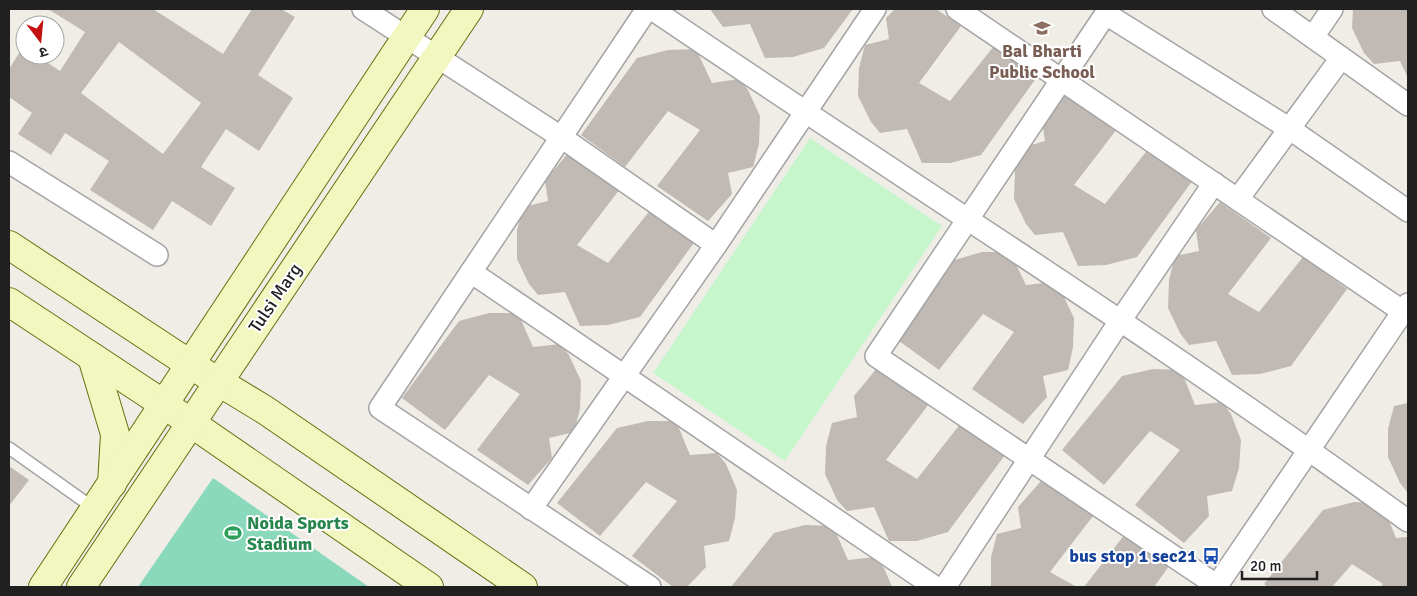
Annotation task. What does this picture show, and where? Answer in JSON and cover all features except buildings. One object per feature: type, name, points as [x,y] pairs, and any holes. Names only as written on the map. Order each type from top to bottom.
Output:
[{"type":"street","points":[[363,9],[561,137],[716,245]]},
{"type":"street","name":"Tulsi Marg","points":[[43,587],[426,9]]},
{"type":"street","name":"Tulsi Marg","points":[[81,587],[469,9]]},
{"type":"street","points":[[646,9],[380,408],[650,587]]},
{"type":"street","points":[[652,9],[804,112],[968,218],[1310,449],[1408,521]]},
{"type":"street","points":[[531,509],[716,245],[875,9]]},
{"type":"street","points":[[957,9],[1060,79],[1214,183],[1407,310],[1217,587],[876,356],[1060,79],[1108,11],[1290,129],[1408,211]]},
{"type":"street","points":[[1273,9],[1408,105]]},
{"type":"street","points":[[1313,37],[1332,9]]},
{"type":"street","points":[[1238,199],[1341,58]]},
{"type":"street","points":[[9,162],[157,255]]},
{"type":"street","points":[[945,587],[1120,321],[1214,183]]},
{"type":"street","points":[[9,245],[219,382],[266,410],[523,587]]},
{"type":"street","points":[[471,272],[935,587]]},
{"type":"street","points":[[9,302],[165,404],[429,587]]},
{"type":"street","points":[[92,357],[115,434],[112,484]]},
{"type":"lane","points":[[9,448],[95,510]]},
{"type":"green space","points":[[810,138],[942,226],[785,461],[653,373]]},
{"type":"green space","name":"Noida Sports Stadium","points":[[213,478],[369,587],[138,587]]},
{"type":"place","name":"Bal Bharti Public School","points":[[1042,28]]},
{"type":"place","name":"Noida Sports Stadium","points":[[233,533]]},
{"type":"place","name":"bus stop 1 sec21","points":[[1211,556]]}]
